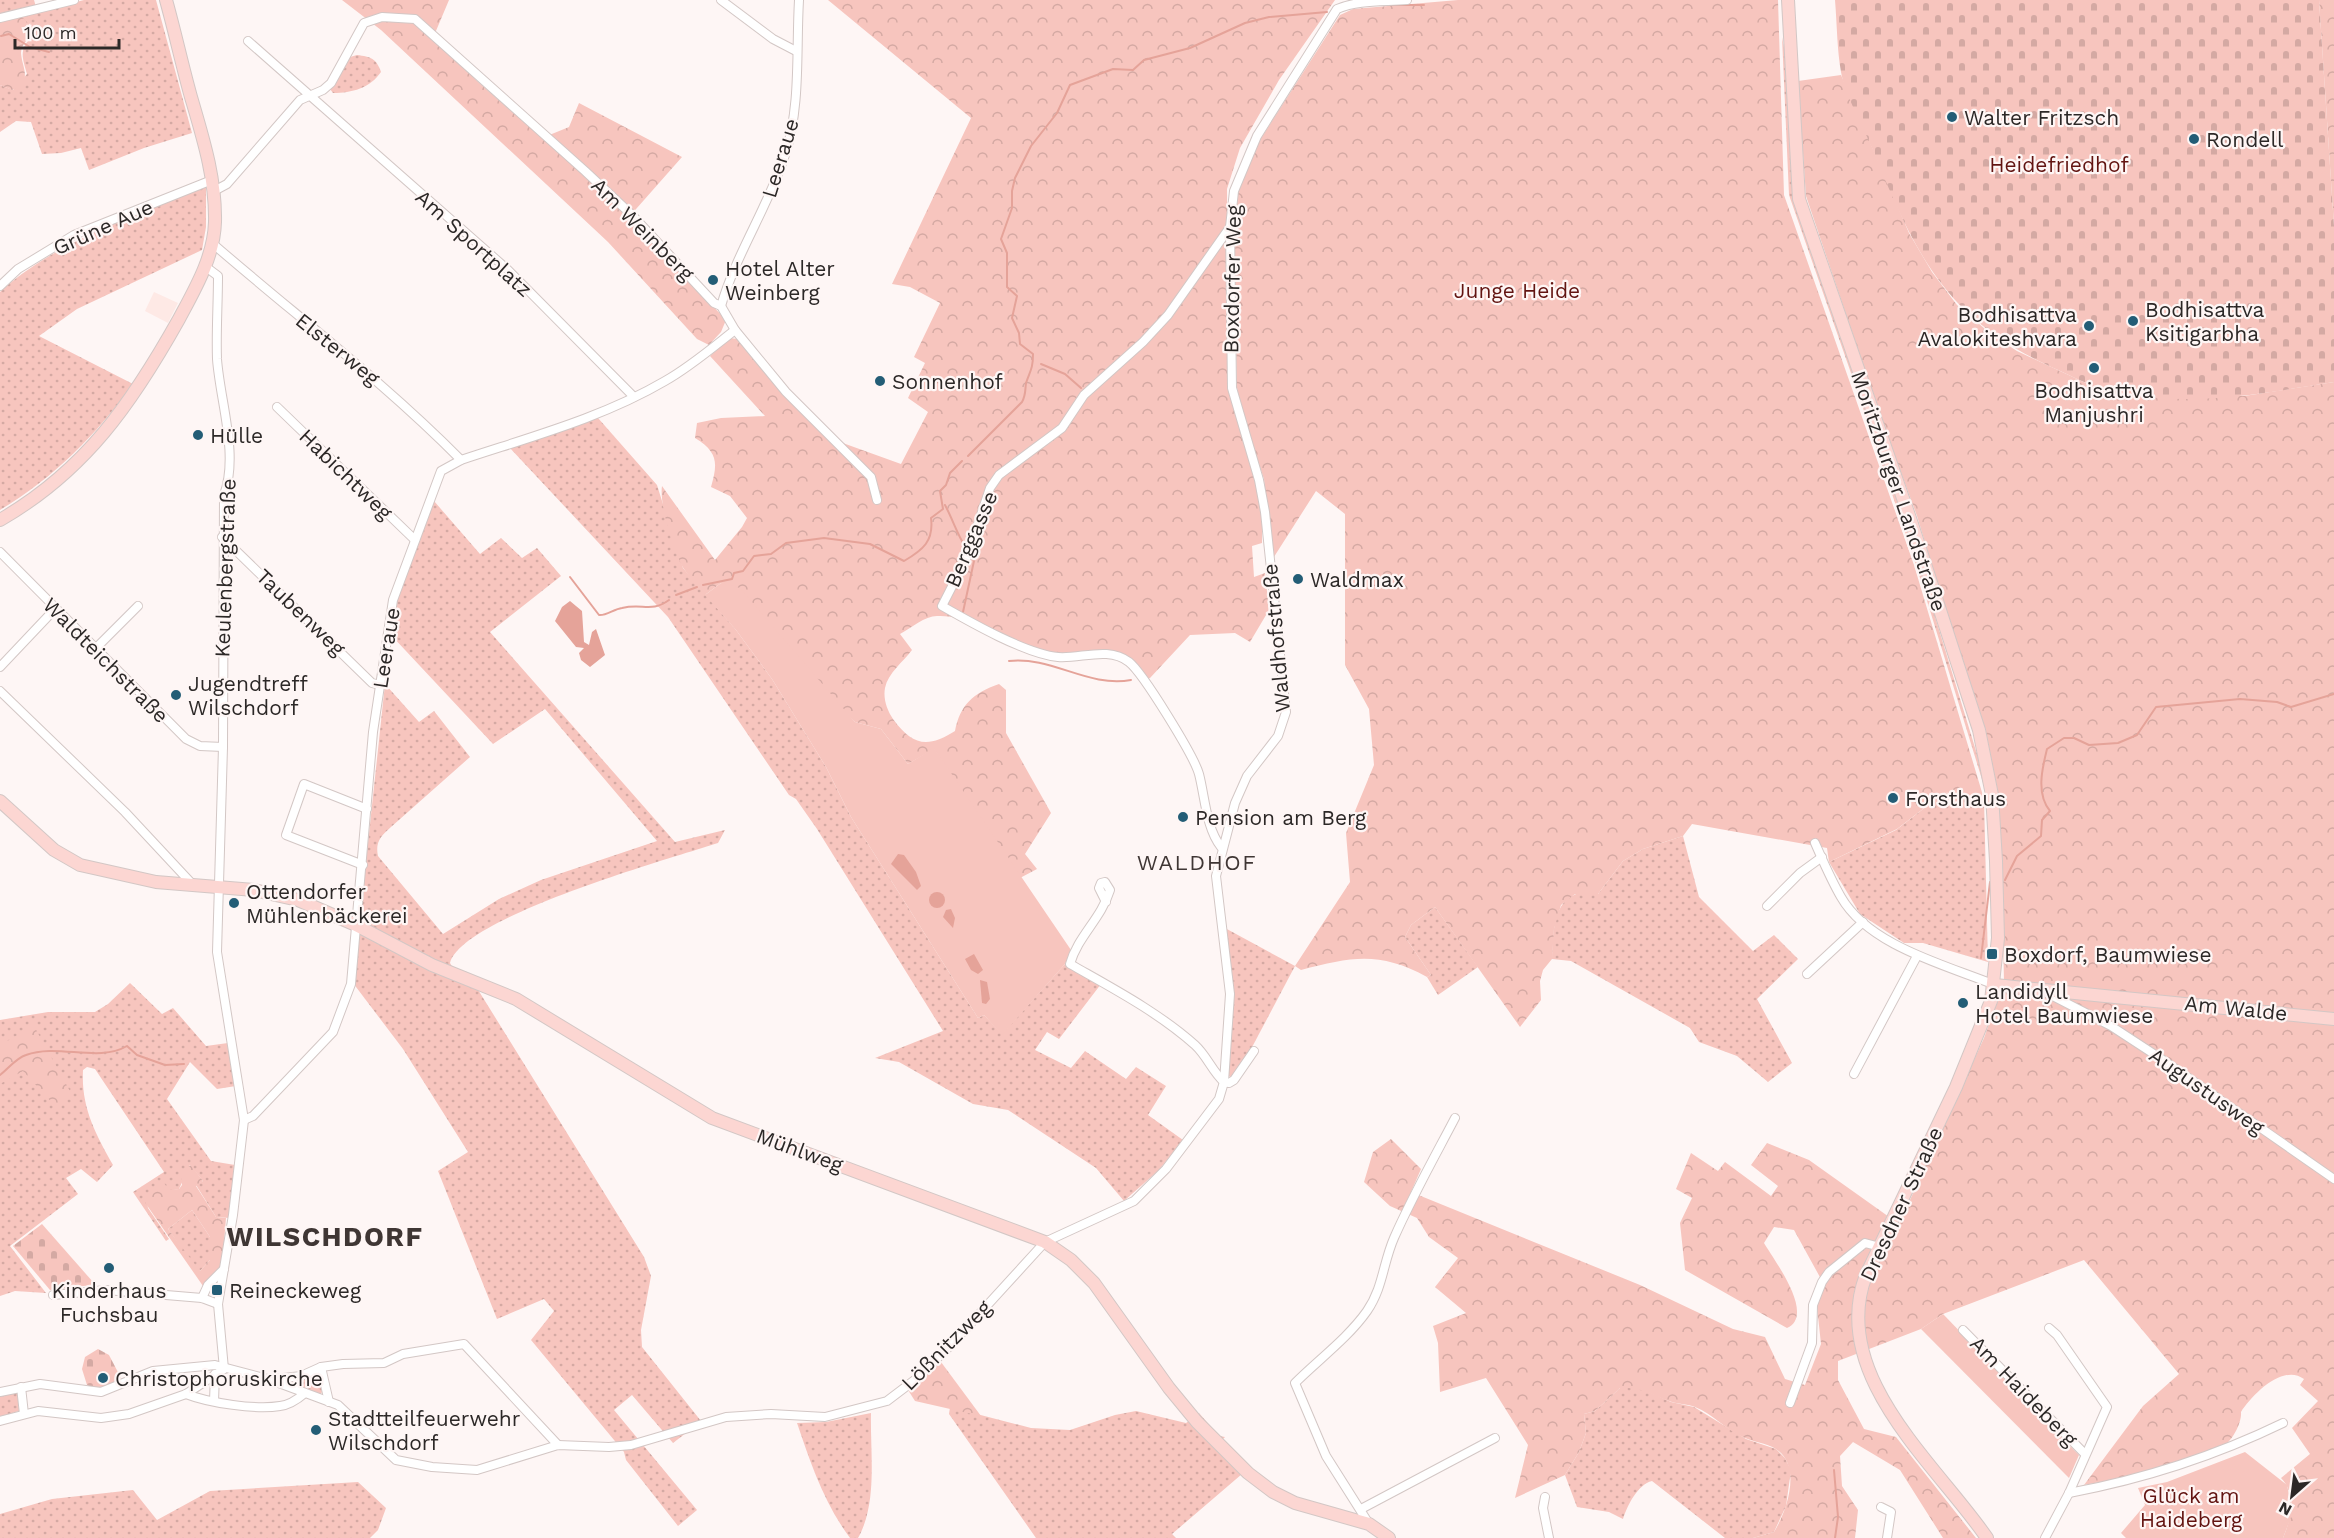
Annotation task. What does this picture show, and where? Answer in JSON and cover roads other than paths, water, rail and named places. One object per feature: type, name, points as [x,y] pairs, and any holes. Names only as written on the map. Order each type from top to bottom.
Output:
[{"type":"main road","points":[[0,520],[36,497],[77,463],[120,415],[151,370],[206,267],[215,224],[213,186],[166,0]]},
{"type":"main road","name":"Moritzburger Landstraße","points":[[1788,0],[1799,200],[1912,524],[1979,730],[1992,795],[1998,938],[1995,985]]},
{"type":"main road","name":"Mühlweg","points":[[0,801],[41,839],[68,860],[156,882],[280,894],[310,904],[432,965],[516,999],[712,1118],[1045,1242],[1071,1260],[1094,1283],[1162,1380],[1197,1422],[1248,1473],[1273,1492],[1295,1503],[1369,1524],[1389,1538]]},
{"type":"main road","name":"Am Walde","points":[[1995,985],[2334,1018]]},
{"type":"main road","name":"Dresdner Straße","points":[[1987,1538],[1898,1426],[1867,1361],[1858,1326],[1858,1302],[1866,1275],[1976,1042],[1995,985]]},
{"type":"street","points":[[0,18],[74,0]]},
{"type":"street","points":[[721,0],[773,39],[796,51]]},
{"type":"street","name":"Leeraue","points":[[721,306],[773,189],[786,152],[794,114],[799,0]]},
{"type":"street","name":"Boxdorfer Weg","points":[[1266,536],[1265,512],[1259,480],[1232,388],[1230,228],[1234,191],[1257,136],[1337,9],[1347,3],[1407,0]]},
{"type":"street","name":"Am Weinberg","points":[[308,96],[323,90],[331,83],[364,22],[382,17],[415,19],[424,25],[478,77],[633,216],[714,303],[721,306],[735,330],[786,392],[871,477],[877,500]]},
{"type":"street","name":"Am Sportplatz","points":[[248,41],[508,270],[634,397]]},
{"type":"street","points":[[213,186],[226,184],[300,100],[308,96]]},
{"type":"street","name":"Grüne Aue","points":[[0,286],[18,268],[74,235],[213,186]]},
{"type":"street","name":"Berggasse","points":[[1221,847],[1212,830],[1198,771],[1130,663],[1118,656],[1106,654],[1059,657],[1048,655],[1011,643],[942,606],[967,557],[983,507],[999,475],[1062,428],[1084,395],[1143,342],[1168,315],[1230,228]]},
{"type":"street","name":"Elsterweg","points":[[212,243],[299,318],[392,392],[461,460]]},
{"type":"street","name":"Keulenbergstraße","points":[[206,267],[218,276],[217,360],[227,421],[228,485],[224,495],[222,537],[223,747],[217,952],[244,1120],[218,1304],[224,1369]]},
{"type":"street","name":"Leeraue","points":[[244,1120],[253,1116],[333,1032],[351,984],[373,732],[393,600],[441,471],[461,460],[590,417],[634,397],[689,366],[735,330]]},
{"type":"street","name":"Habichtweg","points":[[278,407],[415,540]]},
{"type":"street","name":"Waldhofstraße","points":[[1224,1082],[1230,994],[1216,876],[1221,847],[1235,803],[1247,776],[1278,736],[1286,712],[1266,536]]},
{"type":"street","name":"Taubenweg","points":[[222,537],[372,682],[380,685]]},
{"type":"street","name":"Waldteichstraße","points":[[0,552],[54,610],[186,740],[200,746],[223,747]]},
{"type":"street","points":[[95,649],[138,606]]},
{"type":"street","points":[[0,667],[54,610]]},
{"type":"street","points":[[0,691],[125,812],[194,886]]},
{"type":"street","points":[[363,865],[286,835],[303,784],[367,809]]},
{"type":"street","points":[[1815,843],[1841,898],[1863,922],[1917,956],[1995,985]]},
{"type":"street","points":[[1767,906],[1800,873],[1822,857]]},
{"type":"street","points":[[1106,902],[1103,912],[1075,947],[1070,964],[1120,992],[1196,1046],[1215,1074],[1224,1082]]},
{"type":"street","points":[[1807,974],[1863,922]]},
{"type":"street","points":[[1854,1074],[1917,956]]},
{"type":"street","name":"Augustusweg","points":[[2045,991],[2111,1026],[2334,1179]]},
{"type":"street","name":"Lößnitzweg","points":[[329,1402],[352,1416],[396,1460],[432,1467],[477,1470],[558,1445],[620,1446],[726,1417],[771,1414],[825,1417],[868,1408],[887,1401],[916,1379],[950,1346],[1045,1242],[1134,1201],[1166,1169],[1219,1099],[1224,1082],[1229,1083],[1234,1080],[1254,1051]]},
{"type":"street","points":[[1369,1524],[1361,1509],[1338,1479],[1295,1383],[1350,1330],[1371,1305],[1382,1283],[1396,1233],[1417,1188],[1455,1118]]},
{"type":"street","points":[[1790,1403],[1812,1343],[1813,1305],[1822,1282],[1829,1272],[1865,1243],[1880,1247]]},
{"type":"street","points":[[202,1298],[208,1285],[224,1269]]},
{"type":"street","points":[[53,1295],[87,1290],[202,1298],[218,1304]]},
{"type":"street","points":[[2045,1538],[2069,1493],[2084,1453],[2107,1407],[2057,1335],[2049,1328]]},
{"type":"street","name":"Am Haideberg","points":[[1963,1330],[2084,1453]]},
{"type":"street","points":[[268,1379],[301,1376],[321,1367],[384,1363],[403,1354],[464,1344],[558,1445]]},
{"type":"street","points":[[0,1392],[21,1387],[60,1384],[101,1392],[133,1382],[153,1371],[215,1365],[268,1379],[329,1402]]},
{"type":"street","points":[[321,1367],[329,1402]]},
{"type":"street","points":[[0,1421],[24,1414],[54,1411],[106,1418],[142,1410],[186,1394],[224,1369]]},
{"type":"street","points":[[214,1401],[215,1374]]},
{"type":"street","points":[[21,1387],[24,1414]]},
{"type":"street","points":[[186,1394],[248,1406],[282,1406],[305,1393]]},
{"type":"street","points":[[2069,1493],[2162,1472],[2218,1452],[2283,1423]]},
{"type":"street","points":[[1361,1509],[1495,1438]]},
{"type":"street","points":[[1545,1497],[1544,1508],[1549,1538]]},
{"type":"street","points":[[1881,1507],[1891,1512],[1887,1538]]},
{"type":"waterway","points":[[1385,5],[1424,5]]},
{"type":"waterway","points":[[968,456],[1022,402],[1024,397],[1033,354],[1020,344],[1019,333],[1012,318],[1017,296],[1007,287],[1007,253],[1001,239],[1012,208],[1015,178],[1031,146],[1057,113],[1070,85],[1113,69],[1133,70],[1144,60],[1190,48],[1245,23],[1269,17],[1327,12]]},
{"type":"waterway","points":[[1,36],[9,34],[30,47],[49,52]]},
{"type":"waterway","points":[[1041,364],[1065,374],[1081,388]]},
{"type":"waterway","points":[[703,585],[732,579],[734,573],[743,571],[754,556],[771,554],[786,543],[824,538],[870,544],[904,561],[922,549],[929,539],[931,518],[943,509],[940,491],[946,485],[950,473],[962,461]]},
{"type":"waterway","points":[[945,505],[966,548]]},
{"type":"waterway","points":[[963,612],[974,561],[972,557]]},
{"type":"waterway","points":[[570,577],[599,615],[629,607],[657,606],[669,600]]},
{"type":"waterway","points":[[676,595],[697,587]]},
{"type":"waterway","points":[[1009,661],[1040,663],[1100,680],[1131,680]]},
{"type":"waterway","points":[[2005,880],[2017,856],[2041,836],[2042,820],[2050,811],[2042,789],[2045,757],[2047,749],[2064,738],[2074,738],[2089,745],[2118,743],[2137,735],[2156,707],[2240,699],[2277,702],[2291,707],[2334,694]]},
{"type":"waterway","points":[[1981,958],[1990,882]]},
{"type":"waterway","points":[[0,1075],[19,1059],[38,1052],[103,1053],[127,1046],[137,1055],[165,1065],[184,1064]]},
{"type":"waterway","points":[[1834,1470],[1838,1517],[1835,1538]]},
{"type":"place","name":"Walter Fritzsch","points":[[1952,117]]},
{"type":"place","name":"Rondell","points":[[2194,139]]},
{"type":"place","name":"Hotel Alter Weinberg","points":[[713,280]]},
{"type":"place","name":"Bodhisattva Ksitigarbha","points":[[2133,321]]},
{"type":"place","name":"Bodhisattva Avalokiteshvara","points":[[2089,326]]},
{"type":"place","name":"Bodhisattva Manjushri","points":[[2094,368]]},
{"type":"place","name":"Sonnenhof","points":[[880,381]]},
{"type":"place","name":"Hülle","points":[[198,435]]},
{"type":"place","name":"Waldmax","points":[[1298,579]]},
{"type":"place","name":"Jugendtreff Wilschdorf","points":[[176,695]]},
{"type":"place","name":"Forsthaus","points":[[1893,798]]},
{"type":"place","name":"Pension am Berg","points":[[1183,817]]},
{"type":"place","name":"Ottendorfer Mühlenbäckerei","points":[[234,903]]},
{"type":"place","name":"Boxdorf, Baumwiese","points":[[1992,954]]},
{"type":"place","name":"Landidyll Hotel Baumwiese","points":[[1963,1003]]},
{"type":"place","name":"Kinderhaus Fuchsbau","points":[[109,1268]]},
{"type":"place","name":"Reineckeweg","points":[[217,1290]]},
{"type":"place","name":"Christophoruskirche","points":[[103,1378]]},
{"type":"place","name":"Stadtteilfeuerwehr Wilschdorf","points":[[316,1430]]},
{"type":"district","name":"WALDHOF","points":[[1197,862]]},
{"type":"district","name":"WILSCHDORF","points":[[325,1237]]},
{"type":"park label","name":"Heidefriedhof","points":[[2059,164]]},
{"type":"park label","name":"Junge Heide","points":[[1517,290]]},
{"type":"park label","name":"Glück am Haideberg","points":[[2191,1507]]}]
